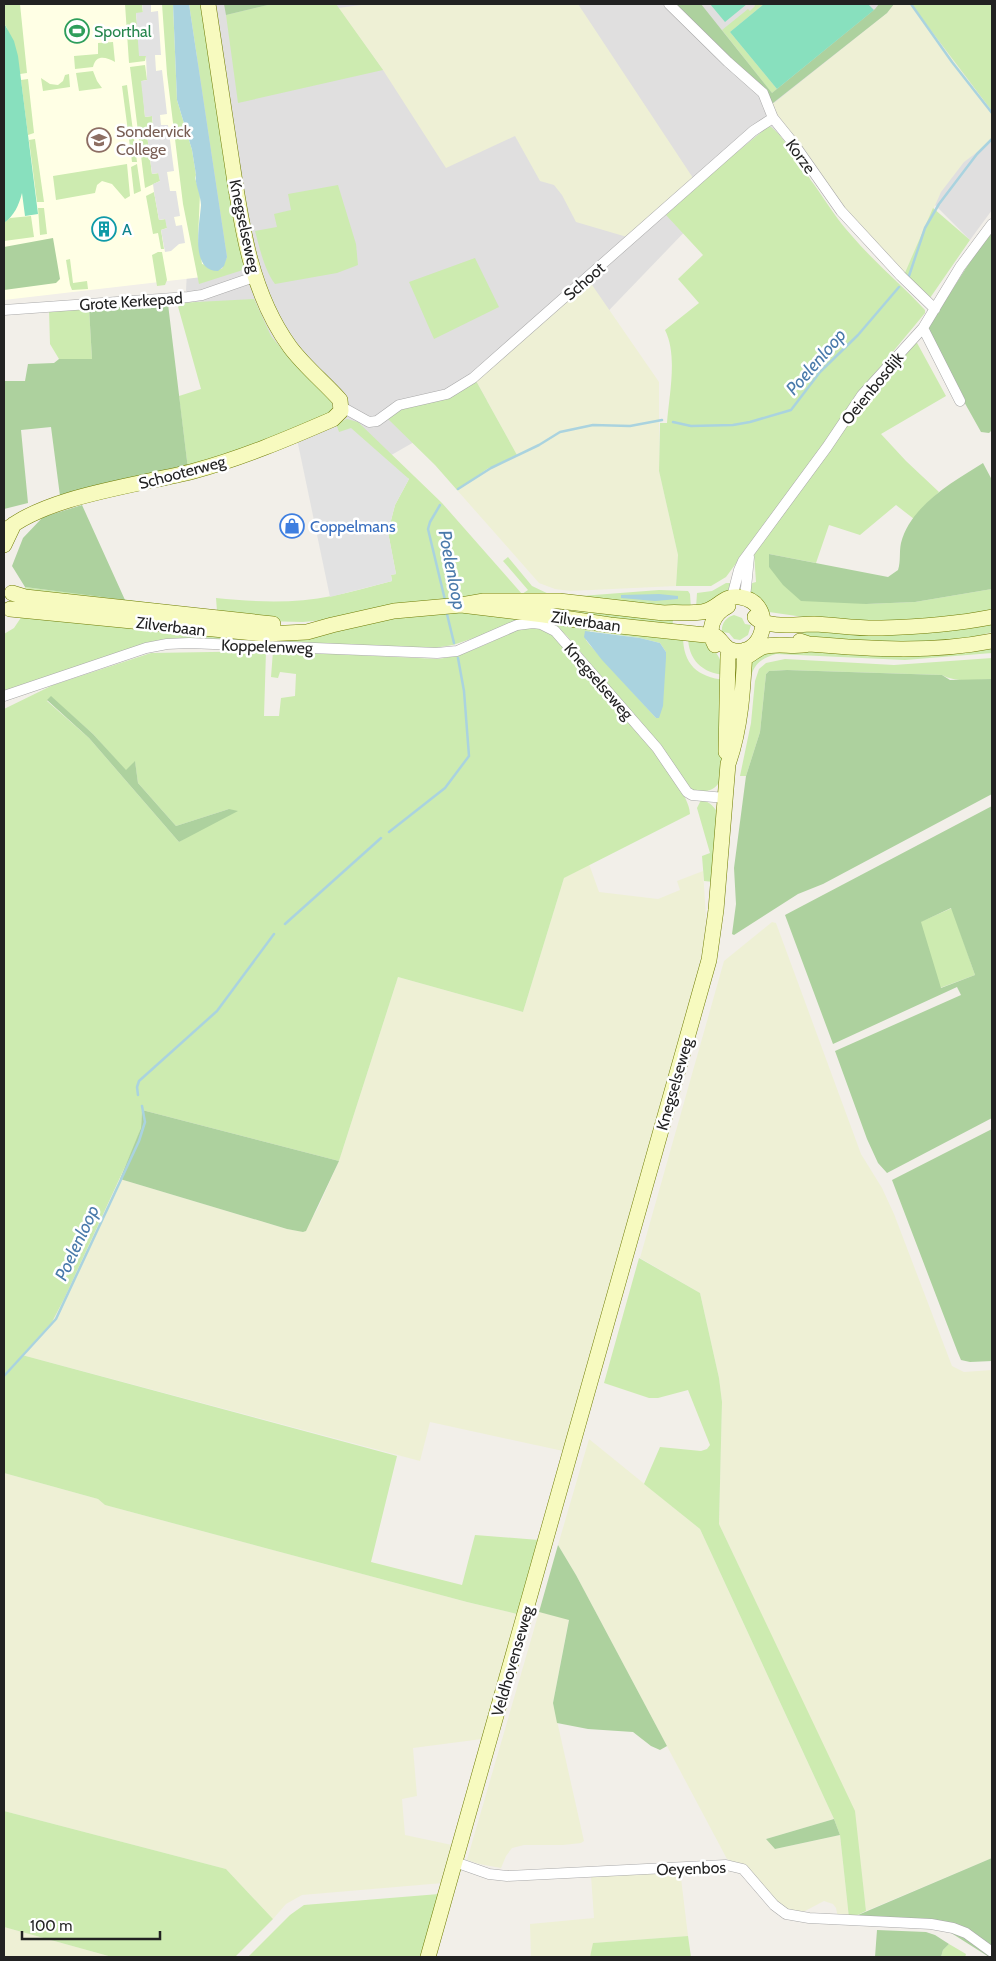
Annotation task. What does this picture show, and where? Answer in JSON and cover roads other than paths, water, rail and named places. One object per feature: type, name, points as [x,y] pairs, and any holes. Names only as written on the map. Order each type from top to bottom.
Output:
[{"type":"street","name":"Knegselseweg","points":[[208,4],[236,188],[254,277],[268,310],[290,347],[310,371],[340,400],[342,407],[369,422],[381,418]]},
{"type":"street","name":"Korze","points":[[669,4],[728,62],[763,93],[773,118],[853,226],[935,309]]},
{"type":"street","name":"Schoot","points":[[381,418],[399,405],[447,394],[473,378],[753,131],[773,118]]},
{"type":"street","name":"Oeienbosdijk","points":[[736,600],[739,570],[750,552],[827,447],[862,395],[923,328],[960,267],[992,224]]},
{"type":"street","name":"Grote Kerkepad","points":[[4,310],[195,296],[254,277]]},
{"type":"street","points":[[923,328],[960,401]]},
{"type":"street","name":"Schooterweg","points":[[4,545],[9,527],[38,512],[72,500],[193,471],[247,454],[333,419],[342,407]]},
{"type":"street","points":[[7,613],[8,588]]},
{"type":"street","name":"Zilverbaan","points":[[8,588],[25,597],[252,623],[332,625]]},
{"type":"street","points":[[992,617],[957,623],[882,628],[812,624],[801,626],[756,619],[736,600],[712,614],[711,628],[716,647],[728,656],[752,649],[799,641],[809,644],[881,649],[956,646],[992,641]]},
{"type":"street","name":"Zilverbaan","points":[[7,613],[29,610],[265,634],[307,632],[394,611],[492,601],[560,602],[664,613],[678,617],[712,614]]},
{"type":"street","name":"Zilverbaan","points":[[458,605],[712,636]]},
{"type":"street","name":"Knegselseweg","points":[[728,764],[734,749],[752,649],[763,631],[763,619]]},
{"type":"street","name":"Knegselseweg","points":[[533,623],[541,624],[556,631],[657,748],[687,792],[725,798]]},
{"type":"street","name":"Koppelenweg","points":[[4,696],[146,648],[167,644],[188,643],[437,654],[457,650],[517,625],[533,623]]},
{"type":"street","points":[[712,636],[718,638],[729,649],[752,649]]},
{"type":"street","name":"Knegselseweg","points":[[595,1365],[709,960],[716,910],[728,764],[726,752],[728,656]]},
{"type":"street","name":"Veldhovenseweg","points":[[428,1957],[595,1365]]},
{"type":"street","name":"Oeyenbos","points":[[455,1862],[489,1874],[507,1876],[726,1865],[742,1869],[770,1900],[786,1914],[809,1918],[931,1924],[953,1928],[966,1933],[992,1952]]},
{"type":"water","points":[[173,4],[189,4],[227,257],[224,266],[218,271],[209,269],[203,263],[198,245],[201,201],[192,150],[177,100]]},
{"type":"water","points":[[659,594],[678,596],[678,599],[655,601],[621,598],[621,595]]},
{"type":"water","points":[[585,631],[640,638],[660,643],[666,652],[666,658],[663,706],[659,718],[656,718],[602,660],[584,637]]},
{"type":"waterway","name":"Poelenloop","points":[[911,4],[952,62],[992,113]]},
{"type":"waterway","name":"Poelenloop","points":[[909,276],[925,228],[939,204],[977,154],[992,139]]},
{"type":"waterway","name":"Poelenloop","points":[[673,422],[691,426],[733,425],[791,410],[820,372],[858,335],[899,287]]},
{"type":"waterway","name":"Poelenloop","points":[[458,489],[491,468],[539,445],[560,432],[593,425],[630,426],[662,420]]},
{"type":"waterway","name":"Poelenloop","points":[[440,505],[428,529],[445,600]]},
{"type":"waterway","name":"Poelenloop","points":[[446,610],[454,643]]},
{"type":"waterway","name":"Poelenloop","points":[[389,832],[445,788],[469,756],[464,691],[458,658]]},
{"type":"waterway","name":"Poelenloop","points":[[285,924],[381,838]]},
{"type":"waterway","name":"Poelenloop","points":[[138,1095],[137,1087],[139,1081],[217,1011],[274,934]]},
{"type":"waterway","name":"Poelenloop","points":[[4,1376],[56,1319],[139,1141],[145,1122],[142,1106]]},
{"type":"place","name":"Sporthal","points":[[77,31]]},
{"type":"place","name":"Sondervick College","points":[[99,140]]},
{"type":"place","name":"A","points":[[104,229]]},
{"type":"place","name":"Coppelmans","points":[[292,526]]}]
